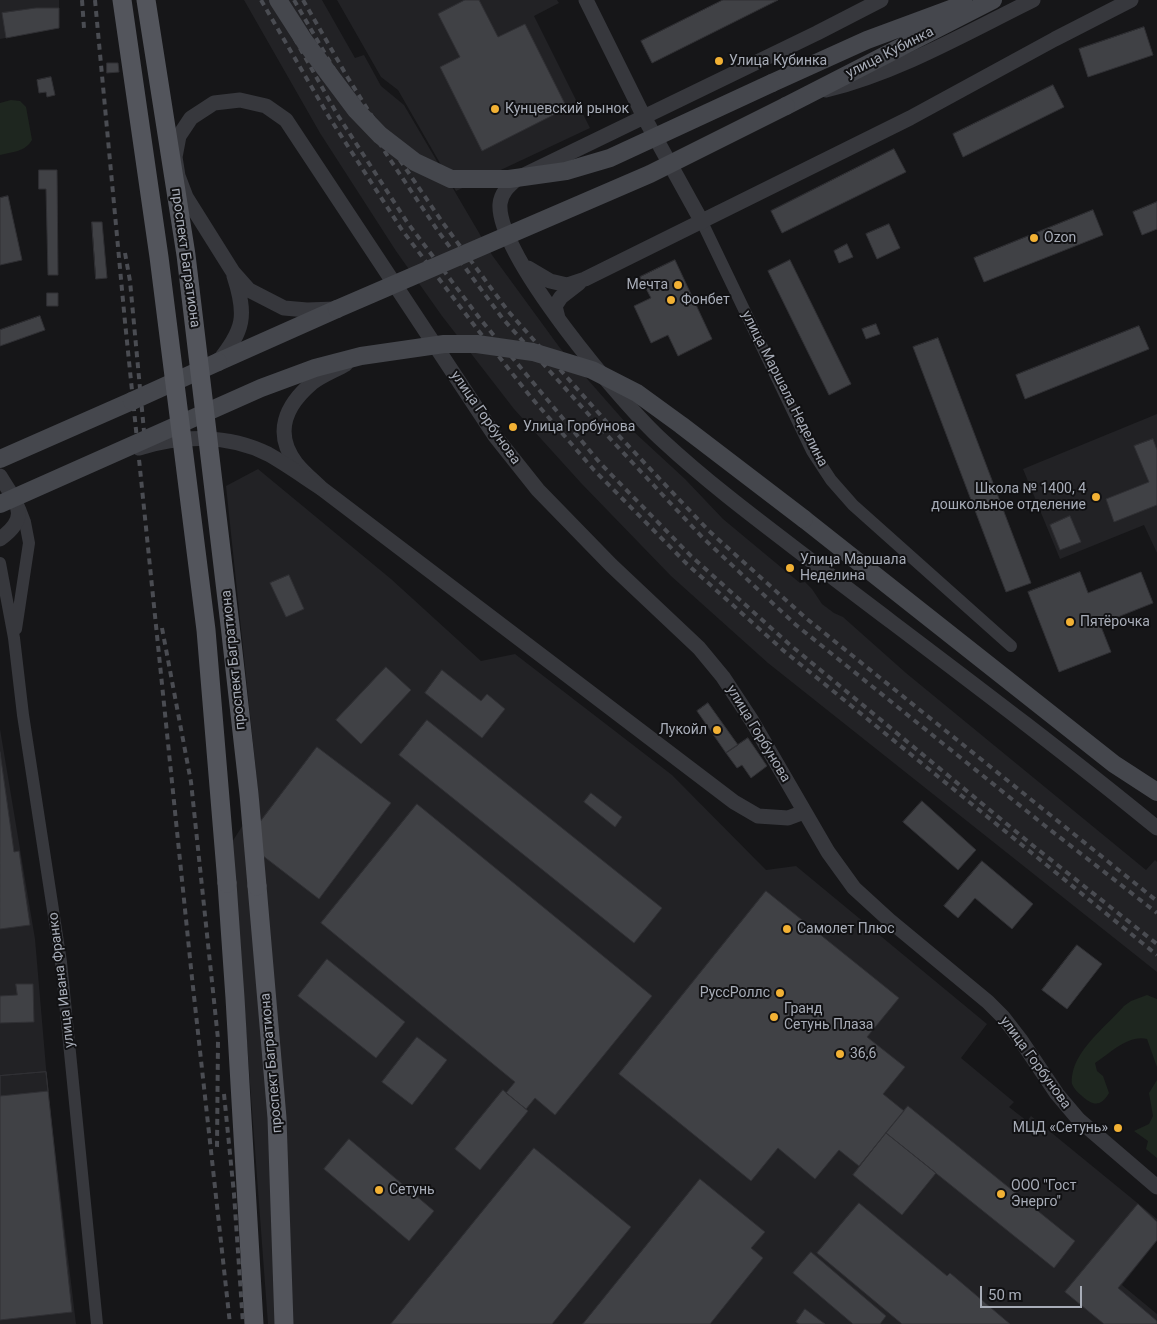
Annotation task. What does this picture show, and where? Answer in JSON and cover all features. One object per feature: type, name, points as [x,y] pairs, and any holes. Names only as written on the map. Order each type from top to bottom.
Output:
[{"type":"main road","name":"проспект Багратиона","points":[[122,0],[159,257],[206,630],[236,998],[254,1324]]},
{"type":"main road","name":"проспект Багратиона","points":[[146,0],[186,255],[248,784],[277,1118],[284,1324]]},
{"type":"main road","points":[[278,0],[305,42],[356,110],[380,135],[415,162],[450,179],[509,179],[566,171],[610,158],[867,40],[974,0]]},
{"type":"main road","name":"улица Кубинка","points":[[0,459],[337,309],[650,174],[993,0]]},
{"type":"main road","points":[[0,504],[261,388],[315,368],[361,356],[444,344],[477,344],[533,352],[592,370],[637,393],[682,424],[1114,764],[1157,792]]},
{"type":"street","name":"улица Маршала Неделина","points":[[586,0],[644,117],[702,222],[812,451],[831,480],[853,505],[1011,646]]},
{"type":"street","points":[[880,0],[817,33],[518,178],[506,188],[500,202],[501,218],[507,236],[558,318],[628,406],[662,440],[696,470],[1157,828]]},
{"type":"street","points":[[810,94],[845,86],[899,65],[1032,0]]},
{"type":"street","points":[[521,260],[531,271],[550,281],[567,285],[585,279],[910,118],[1131,0]]},
{"type":"street","name":"улица Горбунова","points":[[232,272],[186,197],[178,176],[175,156],[180,136],[191,118],[214,104],[240,100],[266,106],[286,120],[495,436],[538,490],[611,565],[699,648],[723,677],[752,721],[828,852],[854,888],[889,920],[988,1002],[1003,1017],[1020,1039],[1057,1094],[1079,1120],[1157,1187]]},
{"type":"street","points":[[232,272],[248,290],[284,308],[307,310],[337,309]]},
{"type":"street","points":[[218,362],[233,343],[240,329],[242,316],[240,294],[232,272]]},
{"type":"street","points":[[558,318],[555,306],[561,297],[585,279]]},
{"type":"street","points":[[321,488],[296,463],[287,447],[284,431],[286,415],[296,399],[313,382],[361,356]]},
{"type":"street","points":[[97,461],[147,445],[187,438],[224,440],[244,444],[269,455],[321,488],[734,802],[758,816],[788,818],[804,812]]},
{"type":"street","name":"улица Ивана Франко","points":[[0,476],[20,509],[30,544],[14,638]]},
{"type":"street","points":[[0,539],[15,526],[19,518],[20,509]]},
{"type":"street","name":"улица Ивана Франко","points":[[0,564],[14,638],[23,715],[61,962],[97,1324]]},
{"type":"shaded area","points":[[0,0],[59,0],[59,28],[0,39]]},
{"type":"shaded area","points":[[244,0],[322,0],[355,58],[364,55],[381,86],[404,105],[492,255],[560,348],[633,431],[685,479],[723,519],[800,583],[805,582],[822,604],[843,617],[906,673],[1146,870],[1155,860],[1157,862],[1157,972],[768,663],[671,576],[581,483],[514,409],[442,316],[396,251],[320,133]]},
{"type":"shaded area","name":"Кунцевский рынок","points":[[337,0],[557,0],[559,3],[534,16],[590,128],[456,191],[398,90],[381,77]]},
{"type":"shaded area","points":[[11,100],[20,101],[26,107],[32,140],[22,149],[0,155],[0,103]]},
{"type":"shaded area","name":"Школа № 1400, 4 дошкольное отделение","points":[[1157,414],[1157,553],[1144,525],[1060,559],[1023,469]]},
{"type":"shaded area","points":[[258,469],[391,579],[481,661],[515,654],[672,775],[766,870],[796,866],[987,1024],[961,1058],[1014,1102],[1009,1107],[1027,1121],[1031,1116],[1157,1219],[1157,1241],[1122,1285],[1157,1314],[1157,1324],[268,1324],[232,842],[259,800],[226,486]]},
{"type":"shaded area","points":[[0,729],[35,939],[48,1091],[76,1324],[0,1324]]},
{"type":"shaded area","points":[[1147,995],[1157,999],[1157,1067],[1147,1039],[1133,1039],[1127,1042],[1095,1063],[1097,1071],[1103,1076],[1109,1093],[1100,1103],[1090,1102],[1072,1084],[1074,1067],[1079,1057],[1090,1042],[1124,1006]]},
{"type":"shaded area","points":[[1157,1080],[1157,1158],[1146,1149],[1148,1141],[1134,1131],[1149,1124],[1153,1116],[1149,1093]]},
{"type":"building","points":[[465,0],[479,0],[498,37],[525,24],[567,108],[482,151],[440,67],[460,57],[438,14]]},
{"type":"building","points":[[723,0],[778,0],[652,63],[641,41]]},
{"type":"building","points":[[36,8],[59,8],[59,28],[6,38],[2,13]]},
{"type":"building","points":[[1144,27],[1153,55],[1088,77],[1079,49]]},
{"type":"building","points":[[107,63],[118,63],[119,72],[107,73]]},
{"type":"building","points":[[51,77],[55,95],[47,97],[46,92],[39,93],[37,80]]},
{"type":"building","points":[[1053,85],[1064,107],[963,157],[953,134]]},
{"type":"building","points":[[894,149],[906,172],[782,233],[771,211]]},
{"type":"building","points":[[39,170],[57,170],[58,275],[48,275],[46,189],[39,189]]},
{"type":"building","points":[[8,196],[22,260],[0,265],[0,198]]},
{"type":"building","points":[[1157,202],[1157,229],[1142,235],[1133,212]]},
{"type":"building","points":[[1093,210],[1103,235],[984,282],[974,258]]},
{"type":"building","points":[[92,222],[102,222],[107,278],[96,279]]},
{"type":"building","points":[[889,224],[900,248],[877,259],[866,234]]},
{"type":"building","points":[[847,244],[853,257],[839,263],[834,251]]},
{"type":"building","points":[[675,260],[712,339],[678,356],[668,335],[651,343],[634,306],[651,298],[640,277]]},
{"type":"building","points":[[790,260],[851,384],[829,395],[768,271]]},
{"type":"building","points":[[47,293],[58,293],[58,306],[47,306]]},
{"type":"building","points":[[40,316],[45,330],[0,346],[0,330]]},
{"type":"building","points":[[876,324],[880,334],[866,339],[862,329]]},
{"type":"building","points":[[1139,326],[1149,349],[1025,399],[1016,375]]},
{"type":"building","points":[[938,338],[1031,583],[1006,592],[913,347]]},
{"type":"building","points":[[1153,439],[1157,450],[1157,505],[1114,522],[1106,499],[1149,482],[1134,446]]},
{"type":"building","points":[[1070,516],[1081,542],[1060,550],[1050,525]]},
{"type":"building","points":[[1080,572],[1088,593],[1141,572],[1153,603],[1100,624],[1111,652],[1059,672],[1028,592]]},
{"type":"building","points":[[289,575],[304,609],[286,617],[270,583]]},
{"type":"building","points":[[386,667],[411,690],[361,744],[336,720]]},
{"type":"building","points":[[442,670],[481,701],[487,694],[505,709],[482,738],[425,693]]},
{"type":"building","points":[[708,703],[738,745],[726,753],[697,711]]},
{"type":"building","points":[[427,720],[662,908],[634,943],[399,755]]},
{"type":"building","points":[[748,738],[767,766],[751,778],[742,765],[737,768],[726,753]]},
{"type":"building","points":[[317,747],[391,803],[319,899],[245,842]]},
{"type":"building","points":[[0,752],[14,852],[19,851],[30,925],[0,929]]},
{"type":"building","points":[[591,793],[622,817],[615,827],[584,802]]},
{"type":"building","points":[[922,801],[976,850],[958,870],[903,822]]},
{"type":"building","points":[[417,804],[652,996],[555,1115],[535,1098],[526,1109],[506,1093],[515,1082],[321,923]]},
{"type":"building","points":[[982,861],[1033,904],[1012,929],[975,898],[958,918],[944,906]]},
{"type":"building","name":"Гранд Сетунь Плаза","points":[[766,891],[899,998],[867,1037],[905,1067],[883,1094],[904,1111],[859,1166],[839,1150],[815,1179],[778,1148],[751,1181],[619,1074]]},
{"type":"building","points":[[1077,945],[1102,964],[1067,1009],[1042,990]]},
{"type":"building","points":[[327,959],[405,1022],[376,1058],[298,996]]},
{"type":"building","points":[[16,984],[33,984],[34,1022],[0,1023],[0,996],[17,995]]},
{"type":"building","points":[[417,1037],[447,1060],[412,1105],[382,1082]]},
{"type":"building","points":[[46,1072],[72,1312],[0,1320],[0,1076]]},
{"type":"building","points":[[46,1072],[48,1091],[0,1096],[0,1076]]},
{"type":"building","points":[[503,1090],[528,1111],[480,1170],[455,1149]]},
{"type":"building","points":[[908,1106],[1075,1241],[1054,1268],[886,1133]]},
{"type":"building","points":[[886,1133],[936,1173],[902,1215],[853,1175]]},
{"type":"building","name":"Сетунь","points":[[349,1139],[434,1211],[409,1241],[324,1169]]},
{"type":"building","points":[[534,1148],[631,1227],[552,1324],[391,1324]]},
{"type":"building","points":[[700,1179],[765,1232],[751,1248],[763,1258],[710,1324],[583,1324]]},
{"type":"building","points":[[859,1203],[947,1276],[950,1273],[1010,1324],[902,1324],[817,1253]]},
{"type":"building","points":[[1138,1204],[1157,1222],[1157,1240],[1118,1288],[1157,1321],[1157,1324],[1104,1324],[1065,1292]]},
{"type":"building","points":[[811,1252],[886,1316],[880,1324],[853,1324],[793,1273]]},
{"type":"building","points":[[805,1309],[825,1324],[799,1324],[796,1322]]},
{"type":"railway","points":[[82,0],[84,28]]},
{"type":"railway","points":[[95,0],[125,322],[192,978],[230,1324]]},
{"type":"railway","points":[[261,0],[329,117],[402,230],[530,396],[594,470],[687,564],[784,651],[1157,955]]},
{"type":"railway","points":[[273,0],[337,114],[407,222],[481,320],[600,463],[691,556],[789,644],[1031,844],[1157,944]]},
{"type":"railway","points":[[294,0],[342,83],[387,155],[438,231],[503,319],[616,445],[703,538],[796,625],[1044,825],[1157,913]]},
{"type":"railway","points":[[303,0],[348,78],[393,150],[443,223],[508,311],[620,437],[709,531],[807,619],[1157,901]]},
{"type":"railway","points":[[125,253],[130,281],[145,442]]},
{"type":"railway","points":[[162,628],[191,782],[218,1039],[217,1149]]},
{"type":"railway","points":[[224,1094],[234,1194],[243,1324]]},
{"type":"place","name":"Улица Кубинка","points":[[719,61]]},
{"type":"place","name":"Кунцевский рынок","points":[[495,109]]},
{"type":"place","name":"Ozon","points":[[1034,238]]},
{"type":"place","name":"Мечта","points":[[678,285]]},
{"type":"place","name":"Фонбет","points":[[671,300]]},
{"type":"place","name":"Улица Горбунова","points":[[513,427]]},
{"type":"place","name":"Школа № 1400, 4 дошкольное отделение","points":[[1096,497]]},
{"type":"place","name":"Улица Маршала Неделина","points":[[790,568]]},
{"type":"place","name":"Пятёрочка","points":[[1070,622]]},
{"type":"place","name":"Лукойл","points":[[717,730]]},
{"type":"place","name":"Самолет Плюс","points":[[787,929]]},
{"type":"place","name":"РуссРоллс","points":[[780,993]]},
{"type":"place","name":"Гранд Сетунь Плаза","points":[[774,1017]]},
{"type":"place","name":"36,6","points":[[840,1054]]},
{"type":"place","name":"МЦД «Сетунь»","points":[[1118,1128]]},
{"type":"place","name":"Сетунь","points":[[379,1190]]},
{"type":"place","name":"ООО \"Гост Энерго\"","points":[[1001,1194]]}]
